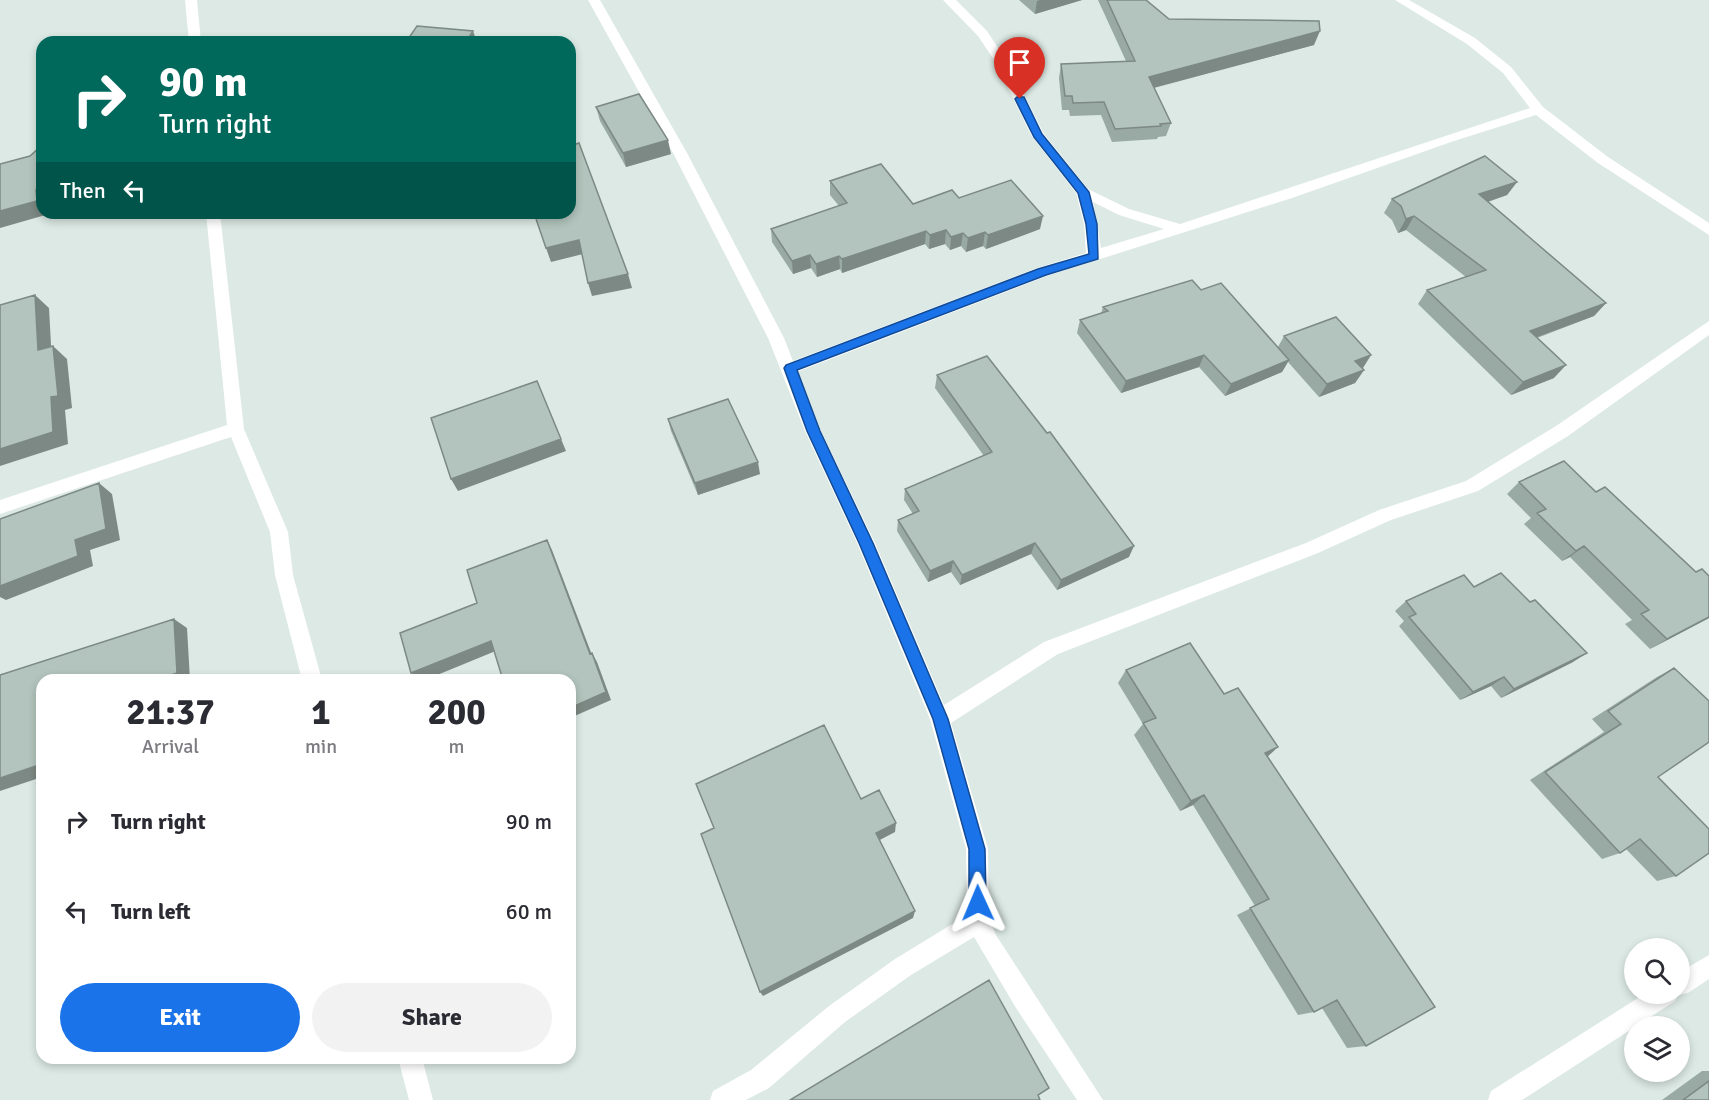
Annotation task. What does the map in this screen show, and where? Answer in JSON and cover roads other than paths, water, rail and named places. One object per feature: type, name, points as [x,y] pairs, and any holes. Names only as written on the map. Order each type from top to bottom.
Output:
[{"type":"street","points":[[191,0],[194,36]]},
{"type":"street","points":[[594,0],[680,153],[790,368],[813,431],[866,543],[940,719],[977,849],[978,921],[988,943],[1091,1100]]},
{"type":"street","points":[[949,0],[983,34],[1002,63],[1038,135],[1083,192],[1092,224],[1095,256]]},
{"type":"street","points":[[1401,0],[1471,41],[1507,70],[1538,110],[1603,160],[1709,230]]},
{"type":"street","points":[[790,368],[1042,272],[1182,229],[1538,110]]},
{"type":"street","points":[[1083,192],[1124,212],[1182,229]]},
{"type":"street","points":[[214,219],[236,429],[279,532],[284,575],[310,674]]},
{"type":"street","points":[[940,719],[1051,648],[1312,548],[1385,515],[1472,486],[1562,431],[1709,327]]},
{"type":"street","points":[[0,507],[236,429]]},
{"type":"street","points":[[722,1100],[760,1079],[837,1014],[903,967],[978,921]]},
{"type":"street","points":[[1690,978],[1709,966]]},
{"type":"street","points":[[1500,1100],[1650,1004]]},
{"type":"street","points":[[412,1064],[421,1100]]}]
